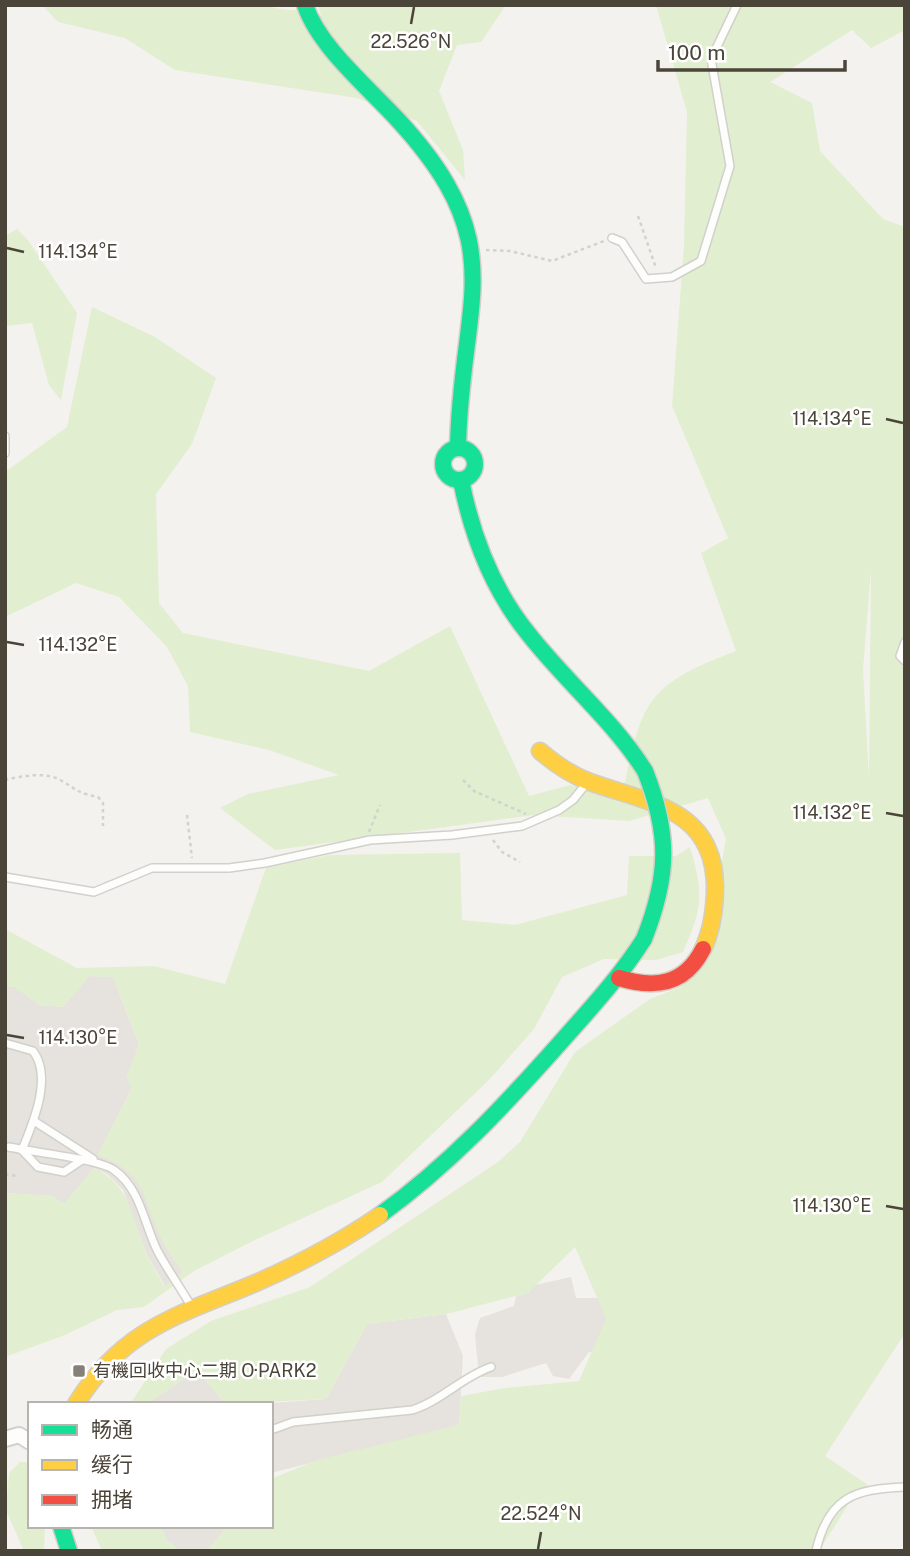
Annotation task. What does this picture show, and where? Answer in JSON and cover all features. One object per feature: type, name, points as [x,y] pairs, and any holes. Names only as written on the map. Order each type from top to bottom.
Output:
[{"type":"street","points":[[77,1402],[101,1365],[124,1344],[191,1306],[304,1260],[370,1222],[454,1157],[495,1116],[619,978],[644,939],[657,909],[666,861],[663,819],[645,771],[622,735],[544,652],[505,601],[478,548],[466,513],[461,480],[471,475],[474,461],[470,453],[458,448],[459,402],[474,275],[472,249],[451,189],[426,150],[318,32],[305,5]]},
{"type":"street","points":[[540,751],[568,772],[588,782],[667,808],[682,816],[704,842],[713,861],[715,913],[700,953],[687,972],[677,979],[659,985],[619,978]]},
{"type":"street","points":[[5,1439],[19,1434],[28,1441]]},
{"type":"street","points":[[62,1528],[69,1551]]},
{"type":"lane","points":[[612,238],[622,242],[646,279],[687,272],[701,261],[730,166],[711,59],[737,5]]},
{"type":"lane","points":[[5,436],[5,453]]},
{"type":"lane","points":[[905,642],[900,656],[905,661]]},
{"type":"lane","points":[[5,877],[94,892],[152,868],[229,868],[265,863],[370,840],[491,830],[542,820],[573,800],[588,782]]},
{"type":"lane","points":[[5,1043],[33,1051],[40,1059],[41,1080],[34,1121],[22,1150]]},
{"type":"lane","points":[[34,1121],[96,1161],[114,1169],[137,1196],[158,1252],[191,1306]]},
{"type":"lane","points":[[9,1147],[96,1161]]},
{"type":"lane","points":[[22,1150],[38,1167],[64,1172],[83,1160]]},
{"type":"lane","points":[[273,1429],[293,1422],[412,1410],[430,1405],[477,1372],[491,1367]]},
{"type":"lane","points":[[816,1551],[826,1518],[842,1500],[861,1493],[905,1487]]},
{"type":"path","points":[[638,216],[659,278]]},
{"type":"path","points":[[472,249],[510,251],[552,261],[612,238]]},
{"type":"path","points":[[5,780],[26,775],[61,779],[75,792],[98,797],[103,803],[103,826]]},
{"type":"path","points":[[463,780],[474,792],[497,804],[542,820]]},
{"type":"path","points":[[368,834],[380,805]]},
{"type":"path","points":[[187,815],[191,853]]},
{"type":"path","points":[[491,830],[493,843],[502,852],[520,862]]},
{"type":"path","points":[[5,1174],[17,1176]]},
{"type":"shaded area","points":[[89,976],[113,977],[139,1045],[127,1077],[132,1088],[98,1155],[118,1163],[139,1181],[164,1244],[183,1272],[165,1286],[147,1255],[123,1190],[107,1174],[94,1168],[64,1204],[52,1196],[5,1193],[5,987],[14,986],[39,1005],[63,1007]]},
{"type":"shaded area","points":[[571,1277],[576,1298],[610,1298],[614,1349],[589,1352],[569,1379],[553,1376],[546,1363],[502,1377],[479,1377],[475,1334],[480,1318],[514,1306],[516,1296],[528,1293],[535,1285]]},
{"type":"shaded area","points":[[446,1314],[463,1356],[459,1425],[273,1472],[273,1403],[326,1399],[367,1324]]},
{"type":"shaded area","points":[[197,1370],[223,1402],[149,1402]]},
{"type":"shaded area","points":[[162,1528],[225,1528],[207,1551],[180,1551],[166,1539]]},
{"type":"green space","points":[[42,5],[266,5],[321,16],[318,5],[506,5],[481,42],[457,45],[439,91],[463,150],[465,180],[417,121],[357,98],[175,70],[125,38],[58,22]]},
{"type":"green space","points":[[656,5],[905,5],[905,30],[871,48],[852,30],[770,82],[812,103],[820,151],[883,219],[905,227],[905,1333],[825,1456],[868,1485],[848,1505],[819,1551],[207,1551],[225,1528],[273,1528],[273,1478],[317,1460],[459,1425],[461,1396],[505,1388],[579,1381],[606,1318],[575,1247],[528,1293],[446,1314],[367,1324],[326,1399],[223,1402],[197,1370],[149,1402],[131,1402],[166,1349],[211,1321],[310,1287],[498,1162],[520,1142],[575,1052],[650,999],[681,987],[720,871],[726,839],[708,798],[629,821],[534,815],[275,850],[220,808],[248,794],[339,775],[269,750],[190,732],[188,686],[167,647],[119,597],[76,583],[5,617],[5,472],[67,427],[92,307],[155,337],[216,378],[192,444],[156,494],[159,603],[183,633],[369,671],[450,626],[529,796],[570,785],[621,800],[640,723],[652,701],[680,677],[736,651],[701,553],[728,538],[672,406],[684,246],[687,112]],"holes":[[[871,570],[869,779],[863,670]]]},
{"type":"green space","points":[[17,229],[27,239],[77,313],[61,400],[49,385],[32,323],[5,326],[5,236]]},
{"type":"green space","points":[[690,847],[698,877],[699,900],[698,911],[683,952],[656,960],[604,959],[562,977],[534,1029],[490,1079],[382,1182],[194,1271],[144,1307],[117,1310],[65,1335],[5,1357],[5,1193],[52,1196],[64,1204],[94,1168],[107,1175],[124,1194],[150,1260],[164,1286],[183,1272],[164,1244],[136,1180],[127,1171],[97,1155],[132,1089],[127,1077],[139,1045],[113,977],[89,976],[63,1007],[39,1005],[14,987],[5,987],[5,929],[77,968],[154,966],[225,984],[266,868],[329,855],[460,853],[462,920],[515,925],[627,895],[629,856],[676,856]]},
{"type":"green space","points":[[20,1462],[28,1462],[28,1528],[45,1528],[44,1551],[24,1551],[6,1510],[9,1473]]},
{"type":"green space","points":[[92,1528],[163,1528],[166,1539],[180,1551],[102,1551]]},
{"type":"traffic: fast","points":[[305,5],[321,36],[398,120],[434,165],[457,204],[469,241],[473,276],[458,448]]},
{"type":"traffic: fast","points":[[459,448],[470,453],[475,464],[470,475],[459,480],[448,475],[443,464],[448,453],[459,448]]},
{"type":"traffic: fast","points":[[461,480],[477,541],[493,579],[514,615],[541,650],[618,734],[645,771]]},
{"type":"traffic: fast","points":[[644,939],[658,895],[663,855],[659,815],[645,771]]},
{"type":"traffic: fast","points":[[380,1215],[453,1155],[497,1112],[604,993],[644,939]]},
{"type":"traffic: fast","points":[[62,1528],[69,1551]]},
{"type":"traffic: slow","points":[[540,751],[583,779],[655,804],[690,824],[703,840],[712,860],[715,886],[709,934],[703,949]]},
{"type":"traffic: slow","points":[[77,1402],[94,1378],[114,1357],[156,1326],[290,1267],[336,1243],[380,1215]]},
{"type":"traffic: jam","points":[[619,978],[645,983],[668,981],[687,970],[703,949]]},
{"type":"place","name":"有機回收中心二期 O·PARK2","points":[[79,1371]]}]
